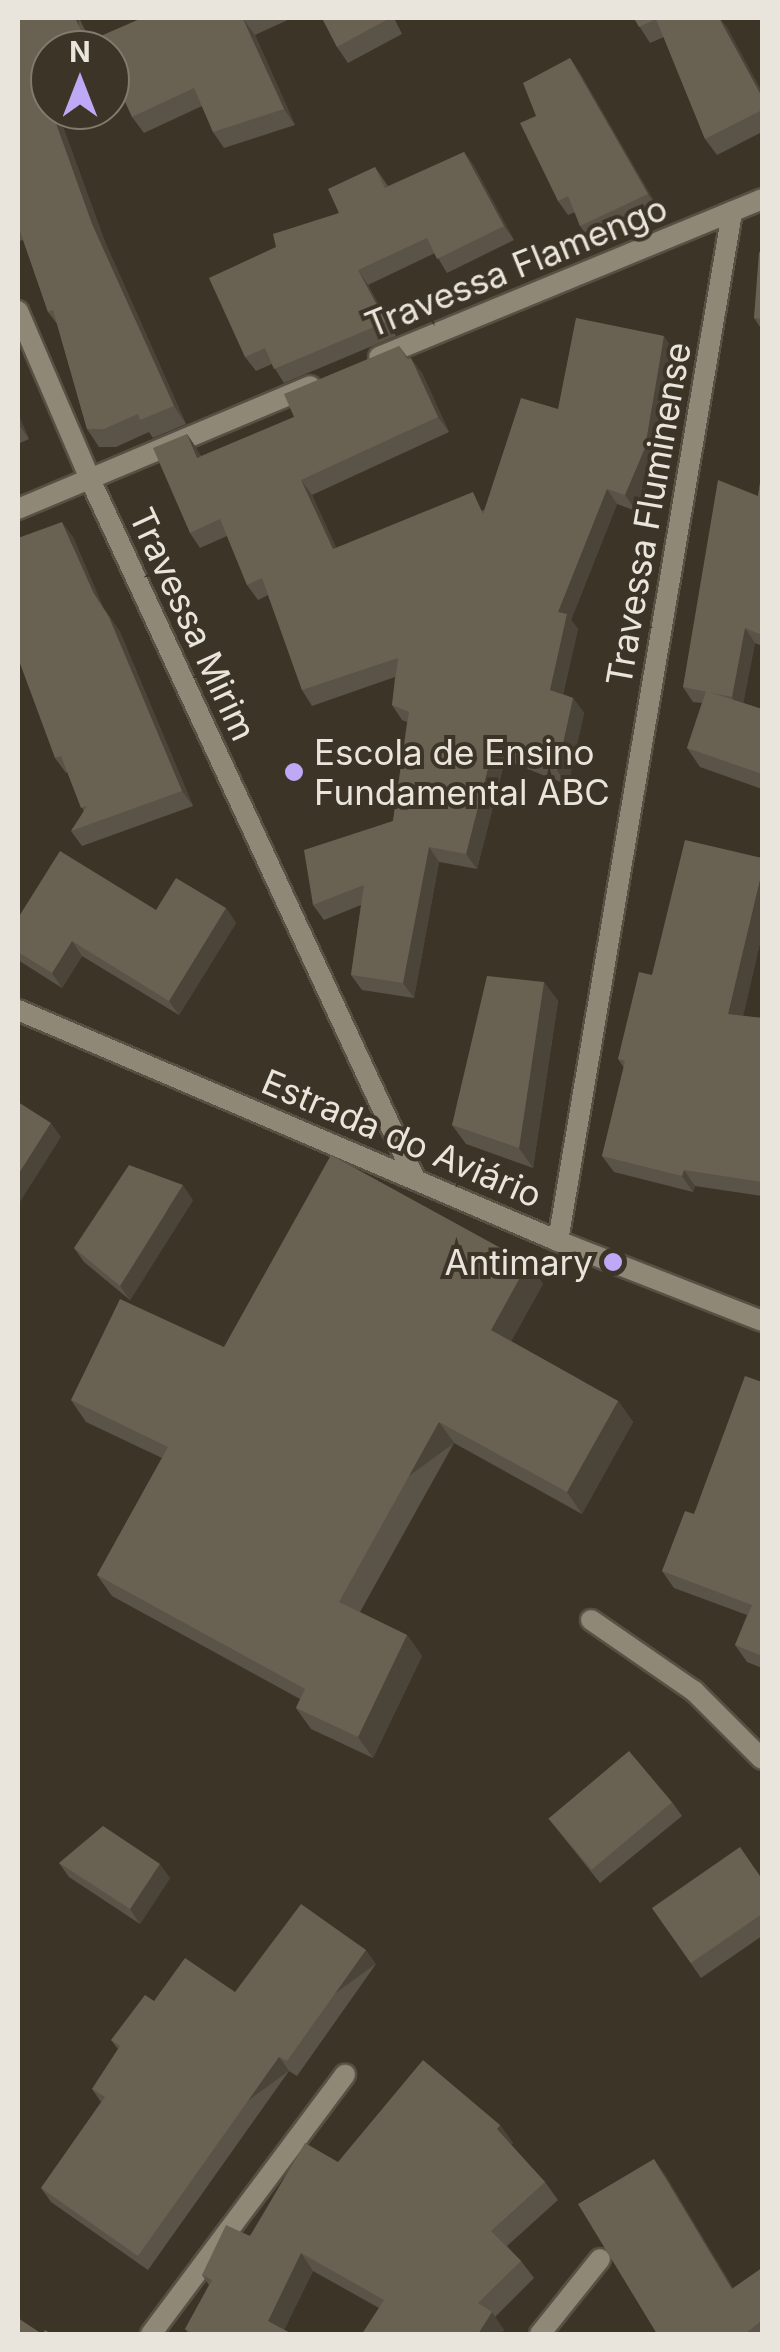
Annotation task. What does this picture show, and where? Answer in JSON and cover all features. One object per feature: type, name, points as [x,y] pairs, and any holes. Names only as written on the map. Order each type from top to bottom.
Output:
[{"type":"street","name":"Travessa Flamengo","points":[[364,363],[762,198]]},
{"type":"street","name":"Travessa Fluminense","points":[[558,1240],[732,212]]},
{"type":"street","name":"Travessa Mirim","points":[[18,312],[88,477],[415,1179]]},
{"type":"street","points":[[18,509],[328,378]]},
{"type":"street","name":"Estrada do Aviário","points":[[18,1010],[558,1240],[762,1321]]},
{"type":"street","points":[[591,1620],[694,1691],[762,1759]]},
{"type":"street","points":[[151,2334],[345,2075]]},
{"type":"street","points":[[540,2334],[600,2259]]},
{"type":"building","points":[[18,18],[75,18],[81,30],[30,30],[30,130],[58,130],[92,224],[174,406],[140,420],[138,414],[104,429],[87,429],[53,310],[48,312],[18,225]]},
{"type":"building","points":[[142,18],[246,18],[243,19],[284,109],[213,132],[194,88],[132,117],[130,30],[114,30]]},
{"type":"building","points":[[322,18],[390,18],[337,47]]},
{"type":"building","points":[[634,18],[719,18],[762,97],[762,110],[705,139],[656,19],[639,27]]},
{"type":"building","points":[[570,58],[648,194],[580,226],[568,196],[558,201],[520,123],[536,116],[523,83]]},
{"type":"building","points":[[464,152],[504,226],[437,259],[427,238],[358,270],[386,322],[274,369],[265,348],[245,357],[209,278],[276,247],[273,234],[339,213],[328,189],[375,167],[385,188]]},
{"type":"building","points":[[759,252],[762,253],[762,319],[754,318]]},
{"type":"building","points":[[576,318],[664,336],[645,448],[625,495],[607,489],[558,612],[567,614],[550,690],[573,698],[557,770],[494,745],[466,854],[429,847],[403,983],[351,975],[364,885],[313,905],[304,850],[393,821],[409,712],[392,705],[398,658],[302,690],[262,578],[247,585],[220,519],[190,533],[153,448],[187,434],[197,458],[294,417],[284,394],[399,346],[407,359],[411,358],[438,417],[301,480],[333,549],[473,492],[483,514],[521,398],[558,409]]},
{"type":"building","points":[[762,470],[762,635],[745,628],[732,697],[683,687],[718,480],[758,496]]},
{"type":"building","points":[[62,522],[93,592],[109,617],[182,791],[71,831],[87,806],[81,808],[61,756],[55,758],[18,658],[18,538]]},
{"type":"building","points":[[706,691],[762,709],[762,774],[687,748]]},
{"type":"building","points":[[685,840],[762,858],[728,1014],[762,1018],[762,1182],[684,1170],[682,1176],[602,1156],[625,1061],[618,1059],[639,972],[652,975]]},
{"type":"building","points":[[60,851],[156,910],[176,878],[226,908],[169,1001],[72,941],[52,973],[18,952],[18,918]]},
{"type":"building","points":[[487,976],[544,982],[519,1148],[452,1125]]},
{"type":"building","points":[[18,1102],[51,1123],[18,1175]]},
{"type":"building","points":[[331,1155],[528,1263],[491,1330],[618,1401],[567,1492],[439,1422],[339,1602],[407,1635],[358,1737],[296,1708],[305,1689],[97,1575],[168,1447],[71,1400],[120,1299],[224,1347]]},
{"type":"building","points":[[129,1165],[183,1185],[120,1286],[74,1248]]},
{"type":"building","points":[[745,1376],[762,1382],[762,1656],[735,1645],[752,1605],[662,1571],[685,1511],[694,1514]]},
{"type":"building","points":[[629,1751],[672,1802],[592,1870],[549,1818]]},
{"type":"building","points":[[103,1826],[160,1864],[130,1909],[59,1863]]},
{"type":"building","points":[[740,1847],[762,1879],[762,1914],[691,1963],[652,1908]]},
{"type":"building","points":[[301,1904],[366,1950],[287,2061],[279,2057],[138,2256],[41,2188],[105,2097],[92,2089],[120,2046],[111,2040],[145,1995],[154,2001],[185,1958],[235,1992]]},
{"type":"building","points":[[423,2060],[500,2125],[497,2129],[545,2182],[491,2231],[521,2261],[478,2303],[492,2312],[478,2334],[362,2334],[384,2300],[301,2253],[268,2321],[292,2334],[191,2334],[185,2329],[212,2280],[202,2275],[226,2225],[250,2236],[305,2143],[338,2162]]},
{"type":"building","points":[[654,2159],[732,2289],[762,2268],[762,2320],[745,2334],[657,2334],[578,2204]]},
{"type":"building","points":[[18,2318],[42,2334],[18,2334]]},
{"type":"place","name":"Escola de Ensino Fundamental ABC","points":[[294,772]]},
{"type":"place","name":"Antimary","points":[[613,1262]]}]
